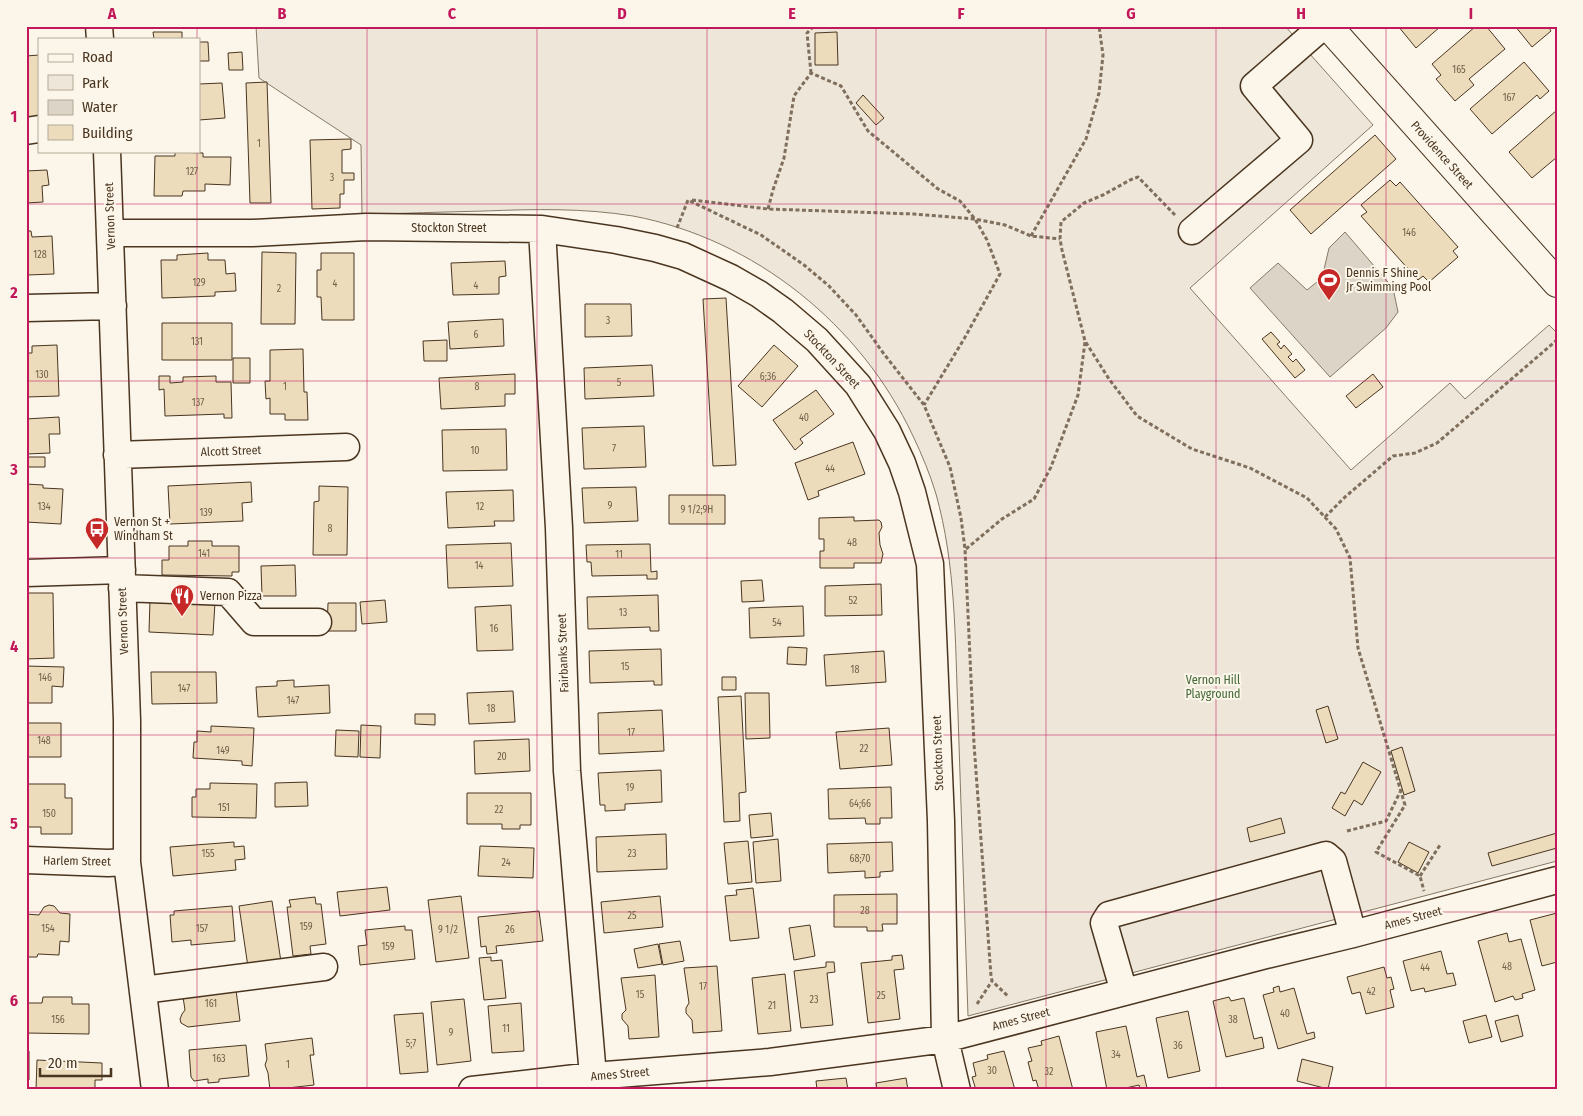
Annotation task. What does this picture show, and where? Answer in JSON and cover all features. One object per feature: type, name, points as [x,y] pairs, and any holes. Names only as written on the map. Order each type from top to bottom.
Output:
[{"type":"main road","name":"Providence Street","points":[[1328,26],[1557,283]]},
{"type":"street","points":[[1192,231],[1299,140],[1254,86],[1323,26]]},
{"type":"street","name":"Vernon Street","points":[[107,152],[127,720],[127,862],[155,1090]]},
{"type":"street","name":"Stockton Street","points":[[111,233],[253,233],[366,227],[542,229],[616,240],[683,256],[731,278],[783,311],[817,340],[858,385],[887,431],[902,463],[912,492],[930,564],[941,821],[945,1039],[957,1090]]},
{"type":"street","name":"Fairbanks Street","points":[[542,229],[559,528],[567,770],[592,1076]]},
{"type":"street","points":[[26,308],[112,306]]},
{"type":"street","name":"Alcott Street","points":[[117,455],[346,447]]},
{"type":"street","points":[[26,573],[122,579],[228,592],[254,622],[318,622]]},
{"type":"street","points":[[1124,992],[1104,924],[1109,915],[1326,855],[1333,861],[1353,934]]},
{"type":"street","name":"Harlem Street","points":[[26,860],[127,862]]},
{"type":"street","name":"Ames Street","points":[[472,1090],[592,1076],[770,1062],[945,1039],[1557,880]]},
{"type":"street","points":[[143,990],[324,967]]},
{"type":"path","points":[[768,209],[784,158],[794,96],[811,73],[807,33],[814,26]]},
{"type":"path","points":[[1031,236],[1086,140],[1100,83],[1103,55],[1099,26]]},
{"type":"path","points":[[811,73],[841,86],[868,131],[938,189],[960,201],[987,240],[1000,274],[924,405]]},
{"type":"path","points":[[1192,231],[1138,177],[1084,203],[1061,222],[1060,239],[1085,341],[1137,416],[1192,449],[1250,468],[1307,498],[1336,529],[1350,558],[1358,648],[1405,805],[1376,852],[1420,876],[1426,898]]},
{"type":"path","points":[[688,200],[768,209],[914,214],[974,219],[1005,225],[1031,236],[1060,239]]},
{"type":"path","points":[[1325,518],[1345,497],[1393,456],[1415,453],[1437,443],[1557,340]]},
{"type":"path","points":[[976,1004],[992,981],[986,926],[974,744],[965,549],[1002,519],[1034,499],[1051,467],[1078,394],[1085,341]]},
{"type":"path","points":[[1347,831],[1386,821],[1401,791]]},
{"type":"path","points":[[1420,876],[1440,845]]},
{"type":"path","points":[[992,981],[1012,999]]},
{"type":"green space","name":"Vernon Hill Playground","points":[[256,26],[1285,26],[1373,125],[1190,288],[1351,470],[1450,383],[1465,399],[1549,325],[1557,333],[1557,861],[968,1016],[955,631],[951,575],[943,521],[936,494],[920,450],[891,396],[864,358],[834,324],[799,293],[761,266],[721,244],[678,228],[633,216],[578,210],[362,215],[361,145],[259,78]]},
{"type":"water","name":"Dennis F Shine Jr Swimming Pool","points":[[1345,232],[1393,288],[1398,312],[1386,328],[1330,377],[1250,288],[1278,263],[1307,290],[1322,278],[1329,248]]},
{"type":"building","points":[[1398,26],[1441,26],[1416,48]]},
{"type":"building","points":[[1476,26],[1486,26],[1505,49],[1469,79],[1474,85],[1455,101],[1436,79],[1441,75],[1432,64]]},
{"type":"building","points":[[1515,26],[1548,26],[1551,31],[1532,47]]},
{"type":"building","points":[[153,32],[182,32],[182,38],[154,38]]},
{"type":"building","points":[[837,32],[838,65],[815,65],[815,33]]},
{"type":"building","points":[[200,42],[208,42],[209,61],[200,61]]},
{"type":"building","points":[[242,52],[243,70],[229,70],[228,53]]},
{"type":"building","points":[[38,55],[38,121],[26,122],[26,56]]},
{"type":"building","points":[[1524,62],[1549,91],[1540,99],[1537,95],[1492,134],[1470,109]]},
{"type":"building","points":[[267,82],[271,203],[250,203],[246,83]]},
{"type":"building","points":[[222,83],[225,118],[200,120],[200,84]]},
{"type":"building","points":[[863,95],[884,118],[876,125],[856,103]]},
{"type":"building","points":[[1557,110],[1557,157],[1532,178],[1509,152]]},
{"type":"building","points":[[1375,135],[1396,159],[1311,234],[1290,210]]},
{"type":"building","points":[[351,139],[351,149],[342,150],[342,173],[354,173],[354,180],[344,180],[344,194],[340,194],[340,208],[312,209],[310,140]]},
{"type":"building","points":[[175,152],[203,153],[203,157],[231,157],[230,185],[205,184],[205,191],[183,191],[182,196],[154,196],[155,156],[175,156]]},
{"type":"building","points":[[47,170],[49,185],[42,186],[43,202],[26,203],[26,171]]},
{"type":"building","points":[[1390,180],[1396,186],[1400,182],[1458,247],[1453,251],[1458,257],[1429,282],[1423,276],[1418,280],[1361,216],[1367,212],[1361,205]]},
{"type":"building","points":[[26,231],[31,231],[32,237],[52,236],[54,274],[27,275]]},
{"type":"building","points":[[262,252],[296,253],[295,324],[261,324]]},
{"type":"building","points":[[208,253],[208,260],[225,260],[226,274],[235,273],[236,291],[215,292],[215,296],[162,298],[161,260],[177,260],[177,255]]},
{"type":"building","points":[[321,253],[354,253],[354,320],[322,320],[321,297],[317,297],[317,270],[321,270]]},
{"type":"building","points":[[505,261],[506,276],[499,277],[499,294],[453,295],[451,263]]},
{"type":"building","points":[[726,298],[736,465],[713,466],[703,299]]},
{"type":"building","points":[[585,304],[631,304],[632,336],[585,337]]},
{"type":"building","points":[[503,319],[504,346],[450,349],[448,322]]},
{"type":"building","points":[[162,323],[232,323],[232,360],[162,360]]},
{"type":"building","points":[[1271,332],[1280,342],[1277,344],[1281,349],[1284,345],[1292,354],[1288,357],[1293,362],[1296,359],[1305,370],[1295,378],[1262,339]]},
{"type":"building","points":[[447,340],[447,361],[424,361],[423,341]]},
{"type":"building","points":[[57,345],[59,396],[26,397],[26,353],[32,353],[32,346]]},
{"type":"building","points":[[774,345],[798,366],[762,407],[738,386]]},
{"type":"building","points":[[303,349],[304,392],[307,392],[308,420],[285,420],[285,414],[270,414],[270,398],[266,399],[265,381],[270,381],[270,350]]},
{"type":"building","points":[[233,358],[250,358],[250,383],[233,383]]},
{"type":"building","points":[[652,365],[654,396],[585,399],[584,368]]},
{"type":"building","points":[[515,374],[515,394],[505,394],[505,406],[441,409],[439,378]]},
{"type":"building","points":[[1373,374],[1383,387],[1356,408],[1346,396]]},
{"type":"building","points":[[159,376],[170,376],[170,383],[183,382],[183,377],[216,376],[216,382],[231,382],[232,418],[224,418],[224,414],[165,416],[164,389],[159,390]]},
{"type":"building","points":[[816,390],[834,414],[800,439],[803,443],[795,450],[773,420]]},
{"type":"building","points":[[59,417],[60,434],[49,434],[50,453],[26,454],[26,419]]},
{"type":"building","points":[[644,426],[646,467],[584,469],[582,428]]},
{"type":"building","points":[[506,429],[507,470],[443,471],[442,430]]},
{"type":"building","points":[[853,442],[865,474],[818,491],[819,496],[808,500],[795,463]]},
{"type":"building","points":[[27,457],[45,457],[45,467],[27,467]]},
{"type":"building","points":[[251,482],[252,502],[242,503],[243,521],[170,524],[168,486]]},
{"type":"building","points":[[26,484],[43,485],[43,488],[63,489],[61,524],[26,522]]},
{"type":"building","points":[[319,486],[348,487],[347,555],[313,555],[314,502],[319,501]]},
{"type":"building","points":[[636,487],[638,521],[584,523],[582,488]]},
{"type":"building","points":[[513,490],[514,521],[494,521],[495,526],[448,528],[446,492]]},
{"type":"building","points":[[669,495],[725,495],[725,524],[669,524]]},
{"type":"building","points":[[854,517],[854,521],[879,520],[881,522],[882,527],[879,533],[883,554],[881,563],[854,563],[854,568],[820,568],[820,551],[824,551],[824,539],[819,539],[819,518]]},
{"type":"building","points":[[188,541],[212,541],[212,546],[239,546],[239,572],[232,572],[232,576],[162,575],[162,560],[169,560],[169,546],[188,546]]},
{"type":"building","points":[[511,543],[513,586],[448,588],[446,545]]},
{"type":"building","points":[[650,544],[651,572],[657,571],[657,579],[647,579],[647,575],[592,576],[591,562],[587,562],[586,545]]},
{"type":"building","points":[[295,565],[296,596],[262,596],[261,566]]},
{"type":"building","points":[[762,580],[764,601],[742,602],[741,581]]},
{"type":"building","points":[[881,584],[882,615],[825,616],[825,586]]},
{"type":"building","points":[[26,593],[53,593],[54,658],[26,659]]},
{"type":"building","points":[[658,595],[659,631],[650,631],[650,627],[588,629],[587,597]]},
{"type":"building","name":"Vernon Pizza","points":[[150,600],[215,602],[213,635],[149,632]]},
{"type":"building","points":[[385,600],[387,622],[362,624],[360,602]]},
{"type":"building","points":[[328,603],[356,603],[356,631],[327,631]]},
{"type":"building","points":[[511,605],[513,650],[477,651],[475,607]]},
{"type":"building","points":[[803,606],[804,636],[750,638],[749,608]]},
{"type":"building","points":[[788,647],[807,648],[806,665],[787,664]]},
{"type":"building","points":[[661,649],[662,685],[654,685],[654,681],[590,683],[589,651]]},
{"type":"building","points":[[884,651],[886,682],[826,686],[824,655]]},
{"type":"building","points":[[26,666],[64,667],[63,687],[52,686],[52,703],[26,703]]},
{"type":"building","points":[[151,672],[216,672],[217,703],[152,704]]},
{"type":"building","points":[[722,677],[736,677],[736,690],[722,690]]},
{"type":"building","points":[[294,680],[294,687],[329,685],[330,713],[258,717],[256,687],[277,686],[277,681]]},
{"type":"building","points":[[513,691],[515,722],[469,724],[467,693]]},
{"type":"building","points":[[745,693],[769,693],[770,738],[746,739]]},
{"type":"building","points":[[741,696],[746,792],[739,793],[740,821],[724,822],[718,697]]},
{"type":"building","points":[[1328,706],[1338,739],[1326,743],[1316,710]]},
{"type":"building","points":[[662,710],[664,751],[599,754],[598,713]]},
{"type":"building","points":[[415,714],[435,714],[435,725],[415,724]]},
{"type":"building","points":[[26,723],[61,723],[61,757],[26,757]]},
{"type":"building","points":[[361,725],[381,726],[380,758],[360,757]]},
{"type":"building","points":[[211,726],[254,728],[252,766],[242,765],[242,761],[193,758],[194,742],[197,742],[197,731],[211,732]]},
{"type":"building","points":[[889,728],[892,765],[840,769],[836,732]]},
{"type":"building","points":[[336,730],[359,731],[358,757],[335,756]]},
{"type":"building","points":[[529,739],[530,771],[475,774],[474,741]]},
{"type":"building","points":[[1402,747],[1415,791],[1404,795],[1391,751]]},
{"type":"building","points":[[1363,762],[1381,772],[1362,805],[1354,800],[1345,816],[1332,808],[1341,792],[1345,794]]},
{"type":"building","points":[[661,770],[662,802],[625,804],[625,810],[605,811],[605,805],[600,805],[598,773]]},
{"type":"building","points":[[307,782],[308,806],[275,807],[275,783]]},
{"type":"building","points":[[210,783],[257,784],[256,818],[192,817],[192,797],[196,797],[196,789],[210,789]]},
{"type":"building","points":[[26,784],[65,784],[65,798],[72,798],[72,834],[41,834],[41,827],[26,827]]},
{"type":"building","points":[[891,787],[892,818],[880,818],[880,824],[866,824],[865,818],[829,819],[828,789]]},
{"type":"building","points":[[467,793],[531,793],[531,825],[520,825],[520,829],[502,829],[502,824],[467,824]]},
{"type":"building","points":[[771,813],[773,836],[751,838],[749,815]]},
{"type":"building","points":[[1281,818],[1285,833],[1250,842],[1247,828]]},
{"type":"building","points":[[1557,833],[1557,848],[1492,866],[1488,853]]},
{"type":"building","points":[[666,834],[667,869],[597,872],[596,837]]},
{"type":"building","points":[[778,839],[781,881],[756,883],[753,842]]},
{"type":"building","points":[[748,841],[752,882],[728,884],[724,843]]},
{"type":"building","points":[[234,842],[234,847],[244,846],[245,859],[235,860],[236,870],[173,876],[170,847]]},
{"type":"building","points":[[892,842],[893,871],[880,872],[880,877],[865,878],[865,871],[828,873],[827,844]]},
{"type":"building","points":[[1409,842],[1429,852],[1418,873],[1398,862]]},
{"type":"building","points":[[480,846],[534,848],[533,878],[478,876]]},
{"type":"building","points":[[387,887],[390,910],[340,916],[337,892]]},
{"type":"building","points":[[753,888],[759,938],[730,941],[725,896],[737,895],[736,890]]},
{"type":"building","points":[[897,894],[897,924],[882,924],[883,931],[867,931],[867,927],[834,927],[834,895]]},
{"type":"building","points":[[461,896],[469,958],[436,962],[428,900]]},
{"type":"building","points":[[660,896],[663,927],[604,933],[601,902]]},
{"type":"building","points":[[315,897],[316,904],[321,904],[326,944],[310,946],[311,954],[293,956],[287,907],[291,907],[289,900]]},
{"type":"building","points":[[272,901],[281,962],[248,967],[239,906]]},
{"type":"building","points":[[54,906],[60,913],[70,914],[69,942],[60,941],[59,955],[38,954],[37,957],[26,957],[26,914],[39,915],[44,907]]},
{"type":"building","points":[[232,906],[235,941],[191,945],[191,940],[172,942],[170,915],[174,915],[174,911]]},
{"type":"building","points":[[539,911],[543,941],[496,946],[497,953],[487,954],[486,946],[481,947],[478,917]]},
{"type":"building","points":[[1557,913],[1557,962],[1542,966],[1530,920]]},
{"type":"building","points":[[810,925],[815,956],[794,960],[789,928]]},
{"type":"building","points":[[405,926],[405,930],[412,930],[415,959],[360,965],[358,946],[367,945],[365,930]]},
{"type":"building","points":[[1507,933],[1509,942],[1521,939],[1535,990],[1522,994],[1523,998],[1515,1000],[1513,996],[1495,1002],[1478,941]]},
{"type":"building","points":[[680,941],[684,961],[663,965],[659,944]]},
{"type":"building","points":[[658,944],[662,964],[638,968],[634,949]]},
{"type":"building","points":[[1441,951],[1447,974],[1453,973],[1456,985],[1425,992],[1424,988],[1411,991],[1403,961]]},
{"type":"building","points":[[902,955],[904,969],[894,970],[900,1019],[868,1023],[861,963],[892,960],[892,956]]},
{"type":"building","points":[[491,957],[491,961],[502,960],[506,998],[484,1000],[479,958]]},
{"type":"building","points":[[826,962],[834,962],[835,972],[827,973],[833,1025],[801,1028],[794,971],[826,967]]},
{"type":"building","points":[[717,966],[722,1031],[693,1033],[692,1020],[686,1013],[689,1003],[684,968]]},
{"type":"building","points":[[1384,967],[1387,978],[1391,977],[1394,989],[1390,990],[1394,1007],[1366,1014],[1360,992],[1352,994],[1347,977]]},
{"type":"building","points":[[785,974],[791,1031],[758,1034],[752,978]]},
{"type":"building","points":[[655,975],[659,1037],[629,1039],[628,1026],[622,1019],[622,1014],[626,1010],[621,978]]},
{"type":"building","points":[[1279,986],[1280,992],[1294,988],[1307,1034],[1314,1032],[1315,1038],[1278,1049],[1263,995],[1274,992],[1273,988]]},
{"type":"building","points":[[236,990],[240,1021],[188,1027],[181,1023],[180,1019],[185,1010],[183,997]]},
{"type":"building","points":[[43,997],[72,997],[72,1004],[89,1004],[89,1034],[26,1033],[26,1003],[42,1003]]},
{"type":"building","points":[[1229,997],[1231,1001],[1244,998],[1254,1039],[1262,1037],[1264,1048],[1226,1057],[1213,1001]]},
{"type":"building","points":[[464,999],[471,1061],[437,1065],[431,1002]]},
{"type":"building","points":[[521,1003],[524,1051],[492,1053],[488,1006]]},
{"type":"building","points":[[1188,1011],[1200,1071],[1168,1078],[1156,1018]]},
{"type":"building","points":[[423,1013],[428,1072],[400,1074],[394,1015]]},
{"type":"building","points":[[1486,1015],[1492,1037],[1469,1043],[1463,1021]]},
{"type":"building","points":[[1518,1015],[1523,1036],[1501,1042],[1495,1021]]},
{"type":"building","points":[[1126,1026],[1137,1077],[1144,1075],[1147,1088],[1140,1089],[1139,1085],[1117,1090],[1107,1090],[1096,1032]]},
{"type":"building","points":[[1059,1036],[1073,1090],[1039,1090],[1036,1080],[1033,1081],[1028,1062],[1032,1061],[1028,1048],[1042,1045],[1041,1041]]},
{"type":"building","points":[[312,1038],[314,1055],[310,1055],[314,1085],[270,1090],[265,1065],[267,1059],[265,1044]]},
{"type":"building","points":[[246,1045],[249,1076],[219,1079],[219,1082],[208,1083],[208,1079],[194,1081],[191,1077],[189,1050]]},
{"type":"building","points":[[26,1051],[29,1051],[29,1080],[26,1080]]},
{"type":"building","points":[[1004,1051],[1015,1090],[976,1090],[972,1077],[976,1076],[973,1063],[988,1059],[987,1055]]},
{"type":"building","points":[[1302,1059],[1333,1067],[1328,1089],[1297,1081]]},
{"type":"building","points":[[37,1060],[102,1063],[102,1080],[95,1080],[95,1090],[36,1090]]},
{"type":"building","points":[[846,1078],[848,1090],[817,1090],[816,1081]]},
{"type":"building","points":[[906,1078],[908,1090],[877,1090],[876,1083]]},
{"type":"place","name":"Dennis F Shine Jr Swimming Pool","points":[[1329,301]]},
{"type":"place","name":"Vernon St + Windham St","points":[[97,550]]},
{"type":"place","name":"Vernon Pizza","points":[[182,617]]}]
